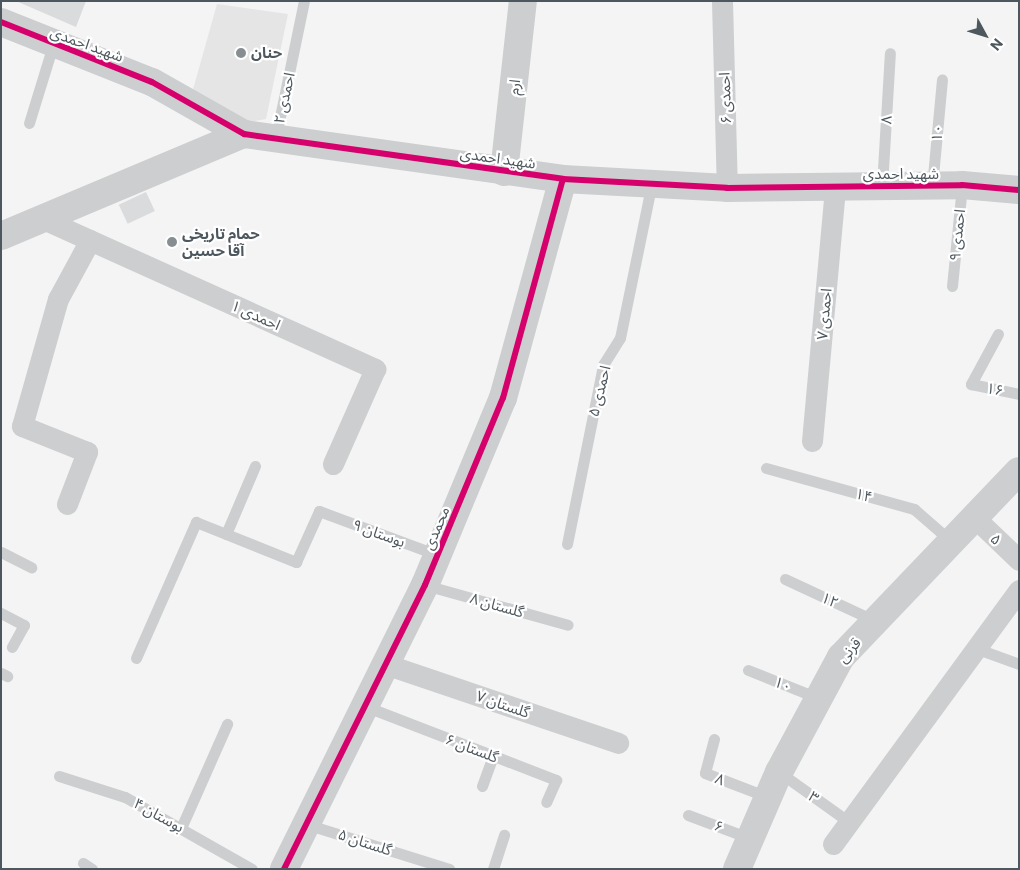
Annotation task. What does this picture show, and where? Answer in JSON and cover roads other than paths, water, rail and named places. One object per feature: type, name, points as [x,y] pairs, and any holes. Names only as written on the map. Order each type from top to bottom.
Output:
[{"type":"street","name":"ارم","points":[[504,172],[523,1]]},
{"type":"street","name":"احمدی ۶","points":[[722,5],[727,188]]},
{"type":"street","name":"شهید احمدی","points":[[1,22],[53,46],[152,82],[244,134],[276,136],[504,172],[563,179],[652,182],[727,188],[882,186],[932,188],[962,185],[1019,190]]},
{"type":"street","name":"شهید احمدی","points":[[1,236],[244,134]]},
{"type":"street","name":"محمدی","points":[[284,869],[309,825],[388,665],[438,555],[503,398],[563,179]]},
{"type":"street","name":"احمدی ۷","points":[[812,441],[835,187]]},
{"type":"street","name":"احمدی ۱","points":[[41,218],[375,368],[333,464]]},
{"type":"street","points":[[67,504],[87,452],[22,426],[58,299],[90,240]]},
{"type":"street","name":"قرنی","points":[[737,869],[779,772],[840,657],[1019,472]]},
{"type":"street","name":"۵","points":[[974,517],[1019,560]]},
{"type":"street","points":[[833,844],[1019,590]]},
{"type":"street","name":"گلستان ۷","points":[[388,665],[618,743]]},
{"type":"lane","name":"احمدی ۲","points":[[276,136],[304,1]]},
{"type":"lane","points":[[29,123],[53,46]]},
{"type":"lane","name":"۸","points":[[882,186],[890,53]]},
{"type":"lane","name":"۱۰","points":[[932,188],[942,79]]},
{"type":"lane","name":"احمدی ۵","points":[[567,544],[603,365],[620,338],[652,182]]},
{"type":"lane","name":"احمدی ۹","points":[[952,286],[962,185]]},
{"type":"lane","name":"۱۶","points":[[998,334],[970,384],[1019,394]]},
{"type":"lane","points":[[136,658],[196,522],[226,534],[255,466]]},
{"type":"lane","name":"۱۴","points":[[766,468],[914,509],[952,542]]},
{"type":"lane","name":"بوستان ۹","points":[[226,534],[296,562],[319,511],[438,555]]},
{"type":"lane","points":[[1,552],[31,568]]},
{"type":"lane","name":"۱۲","points":[[785,579],[875,622]]},
{"type":"lane","name":"گلستان ۸","points":[[425,585],[568,625]]},
{"type":"lane","points":[[1,613],[24,625],[12,647]]},
{"type":"lane","points":[[975,648],[1019,664]]},
{"type":"lane","name":"۱۰","points":[[748,670],[818,698]]},
{"type":"lane","name":"گلستان ۶","points":[[367,707],[556,780],[546,802]]},
{"type":"lane","points":[[181,828],[228,724]]},
{"type":"lane","name":"۸","points":[[714,739],[706,773],[768,797]]},
{"type":"lane","points":[[482,786],[493,756]]},
{"type":"lane","name":"۳","points":[[779,772],[849,822]]},
{"type":"lane","name":"بوستان ۴","points":[[60,776],[126,797],[252,869]]},
{"type":"lane","name":"۶","points":[[688,815],[750,838]]},
{"type":"lane","name":"گلستان ۵","points":[[309,825],[449,869]]},
{"type":"lane","points":[[493,869],[504,835]]},
{"type":"place","name":"حنان","points":[[241,53]]},
{"type":"place","name":"حمام تاریخی آقا حسین","points":[[172,242]]}]
